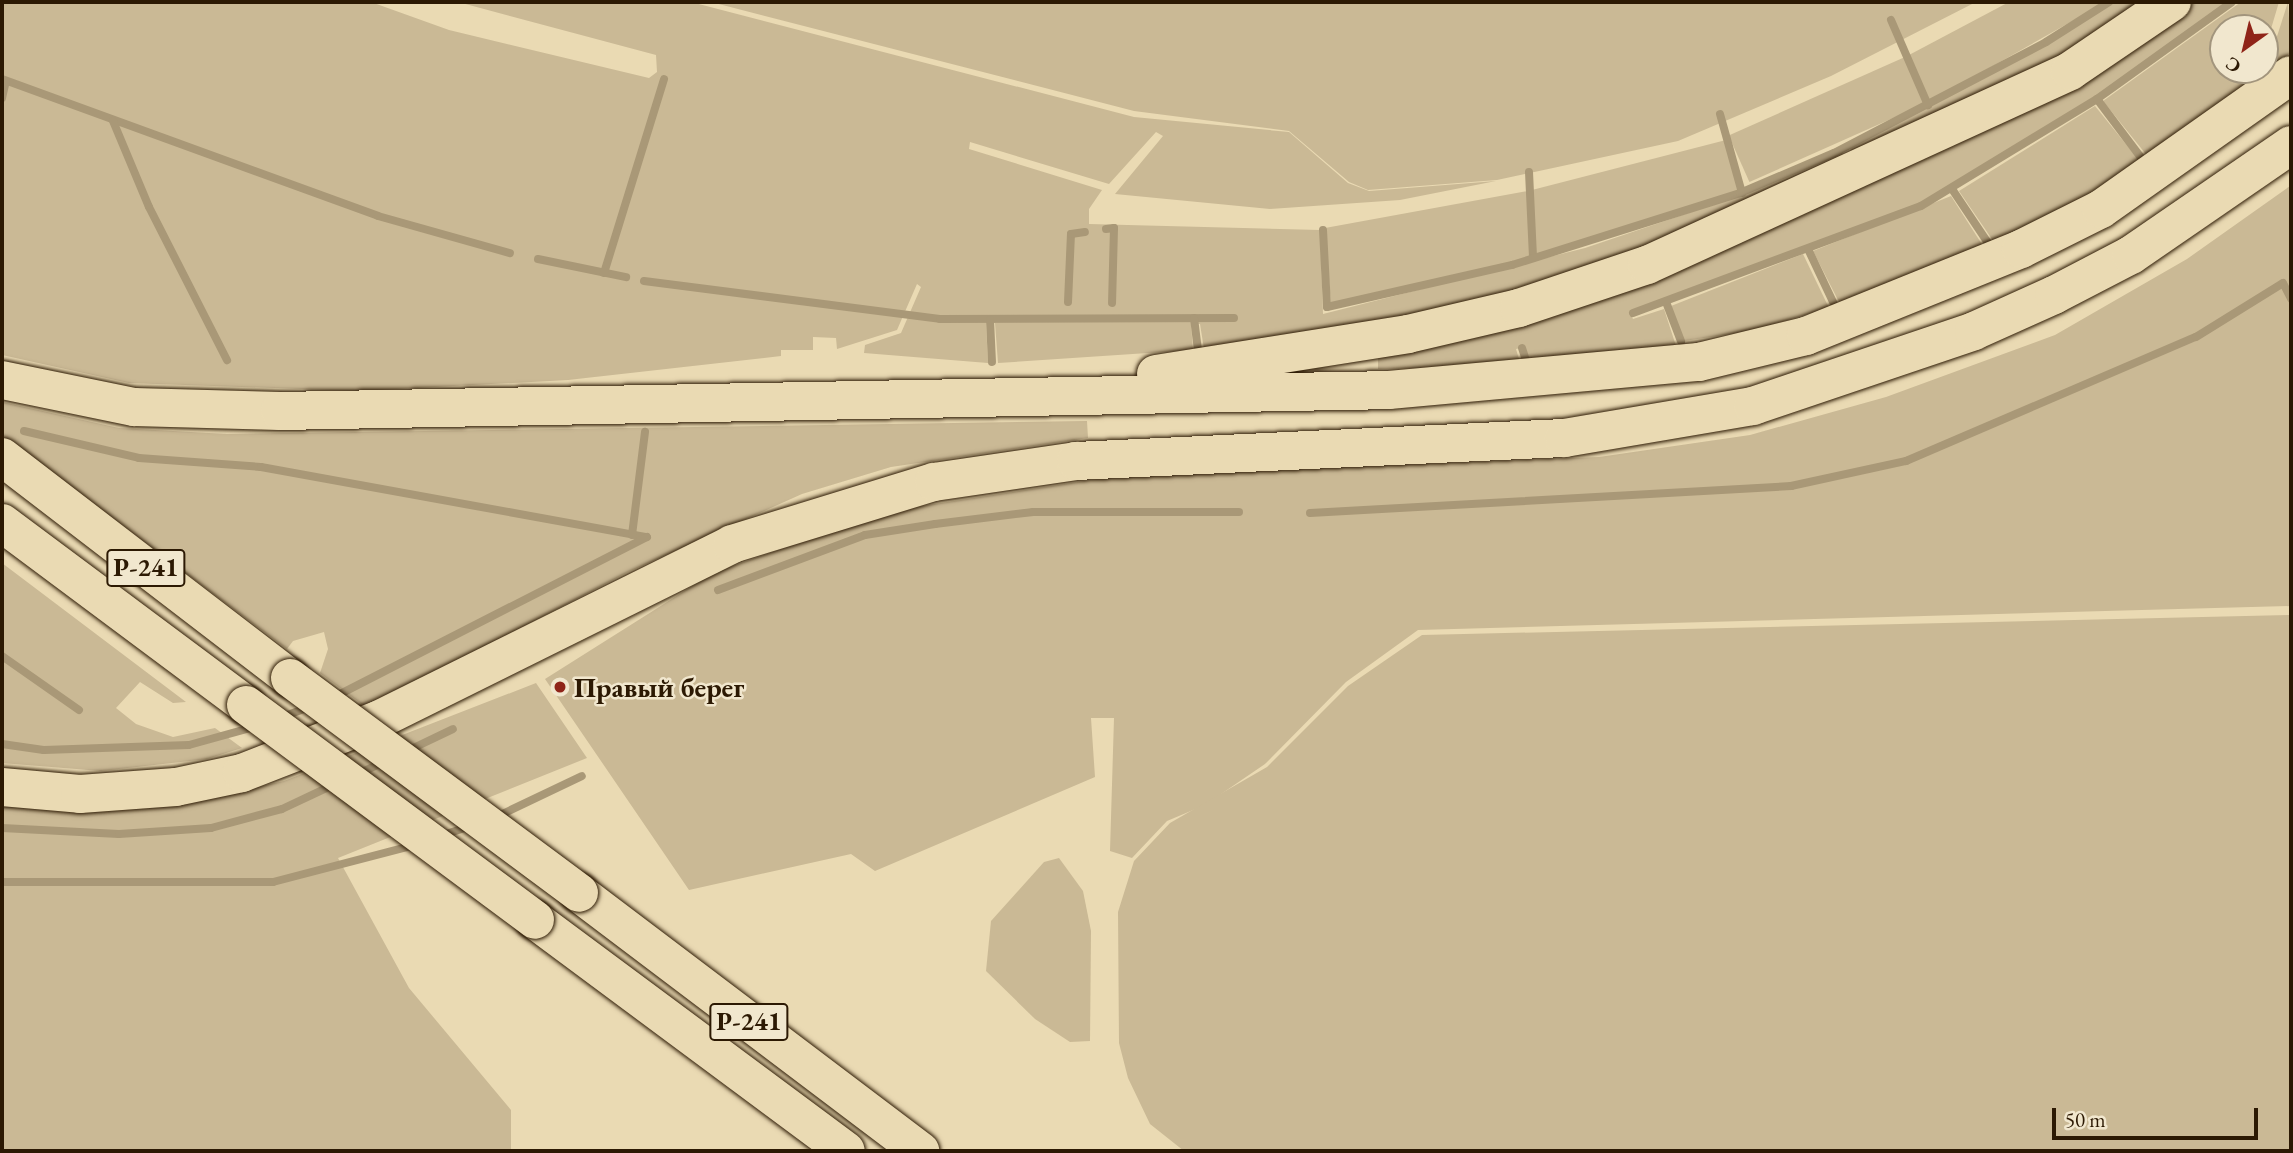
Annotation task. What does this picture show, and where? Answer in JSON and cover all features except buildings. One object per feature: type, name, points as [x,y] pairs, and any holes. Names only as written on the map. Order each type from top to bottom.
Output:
[{"type":"main road","points":[[1017,396],[1408,334],[1519,308],[1621,274],[1742,226],[2070,71],[2172,2]]},
{"type":"main road","points":[[2,380],[91,401],[197,411],[1389,390],[1574,377],[1699,362],[1806,336],[1913,296],[2101,209],[2280,84]]},
{"type":"main road","points":[[2,786],[80,794],[176,787],[242,773],[378,720],[732,544],[934,482],[1076,461],[1564,438],[1753,406],[1975,331],[2054,295],[2130,255],[2254,174],[2291,145]]},
{"type":"main road","name":"Р-241","points":[[2,457],[290,678],[920,1151]]},
{"type":"main road","name":"Р-241","points":[[2,523],[846,1151]]},
{"type":"shaded area","points":[[2,2],[371,2],[449,30],[649,78],[657,72],[656,55],[458,2],[691,2],[1134,117],[1289,132],[1348,183],[1369,191],[1496,181],[1400,200],[1270,209],[1115,194],[1163,136],[1156,132],[1109,184],[970,142],[969,149],[1102,190],[1089,209],[1089,224],[1320,230],[1323,314],[1585,248],[1742,195],[1842,152],[1847,163],[1710,227],[1443,312],[1204,349],[1200,324],[1191,324],[1193,350],[998,363],[995,323],[986,323],[988,363],[864,353],[865,345],[901,333],[921,287],[917,284],[897,330],[837,349],[836,338],[813,337],[813,350],[781,350],[781,356],[568,380],[358,391],[129,383],[2,355]]},
{"type":"shaded area","points":[[711,2],[1976,2],[1831,76],[1678,141],[1497,180],[1368,190],[1349,182],[1289,131],[1134,111]]},
{"type":"shaded area","points":[[2009,2],[2106,2],[1929,102],[1909,55]]},
{"type":"shaded area","points":[[2115,2],[2150,2],[2080,47],[1855,159],[1850,148]]},
{"type":"shaded area","points":[[2195,2],[2228,2],[2095,98],[1919,205],[1630,313],[1633,319],[1664,309],[1676,346],[1532,365],[1525,347],[1516,349],[1521,366],[1378,369],[1378,355],[1616,292],[1763,233],[2084,79]]},
{"type":"shaded area","points":[[2241,2],[2279,2],[2275,14],[2224,14]]},
{"type":"shaded area","points":[[2288,2],[2291,52],[2279,62],[2279,30]]},
{"type":"shaded area","points":[[2209,25],[2209,84],[2251,84],[2149,158],[2103,101]]},
{"type":"shaded area","points":[[1905,57],[1926,104],[1749,182],[1729,136]]},
{"type":"shaded area","points":[[2095,106],[2142,164],[1996,245],[1959,191]]},
{"type":"shaded area","points":[[1726,140],[1740,192],[1535,255],[1532,190]]},
{"type":"shaded area","points":[[2290,186],[2291,606],[1418,630],[1346,682],[1265,764],[1205,805],[1167,821],[1132,858],[1110,851],[1114,718],[1091,718],[1095,777],[875,871],[851,854],[689,890],[545,679],[713,573],[889,511],[1117,476],[1599,457],[1750,435],[1886,397],[2055,335],[2187,259]]},
{"type":"shaded area","points":[[1528,191],[1531,257],[1331,305],[1325,228]]},
{"type":"shaded area","points":[[1951,196],[1985,249],[1843,304],[1838,300],[1813,251]]},
{"type":"shaded area","points":[[1803,254],[1829,308],[1750,331],[1684,341],[1671,306]]},
{"type":"shaded area","points":[[2,402],[119,428],[227,434],[1087,421],[1088,438],[891,467],[802,494],[628,572],[367,708],[320,673],[328,649],[324,632],[293,641],[287,649],[2,435]]},
{"type":"shaded area","points":[[2,563],[186,702],[173,703],[140,682],[116,708],[136,724],[173,737],[215,728],[242,748],[207,759],[101,771],[2,763]]},
{"type":"shaded area","points":[[2291,615],[2291,1151],[1184,1151],[1150,1124],[1128,1078],[1119,1043],[1118,912],[1134,861],[1170,823],[1267,767],[1348,686],[1422,635]]},
{"type":"shaded area","points":[[536,683],[587,758],[338,858],[409,988],[511,1110],[511,1151],[2,1151],[2,805],[226,794],[284,781]]},
{"type":"shaded area","points":[[1059,858],[1083,891],[1091,931],[1090,1041],[1070,1042],[1035,1019],[986,971],[991,921],[1044,862]]},
{"type":"waterway","points":[[1323,230],[1327,307],[1512,265],[1740,193],[1834,153],[2046,42],[2109,2]]},
{"type":"waterway","points":[[1633,313],[1921,206],[2097,99],[2232,2]]},
{"type":"waterway","points":[[1891,20],[1928,105]]},
{"type":"waterway","points":[[2,79],[378,216],[510,253]]},
{"type":"waterway","points":[[604,273],[664,79]]},
{"type":"waterway","points":[[2,98],[6,81]]},
{"type":"waterway","points":[[2097,99],[2142,159]]},
{"type":"waterway","points":[[1720,114],[1742,193]]},
{"type":"waterway","points":[[113,121],[149,207],[227,360]]},
{"type":"waterway","points":[[1529,172],[1533,258]]},
{"type":"waterway","points":[[1952,189],[1988,243]]},
{"type":"waterway","points":[[1106,229],[1114,228],[1112,303]]},
{"type":"waterway","points":[[1068,302],[1071,234],[1085,232]]},
{"type":"waterway","points":[[1808,249],[1833,302]]},
{"type":"waterway","points":[[538,259],[626,277]]},
{"type":"waterway","points":[[644,281],[940,319],[1234,318]]},
{"type":"waterway","points":[[1310,513],[1791,486],[1906,461],[2196,337],[2283,283],[2291,299]]},
{"type":"waterway","points":[[1666,302],[1681,341]]},
{"type":"waterway","points":[[1194,318],[1198,352]]},
{"type":"waterway","points":[[990,320],[992,362]]},
{"type":"waterway","points":[[1522,348],[1528,367]]},
{"type":"waterway","points":[[24,431],[139,458],[261,467],[647,537],[335,697]]},
{"type":"waterway","points":[[632,535],[645,432]]},
{"type":"waterway","points":[[718,590],[865,535],[935,524],[1033,512],[1239,512]]},
{"type":"waterway","points":[[2,656],[79,710]]},
{"type":"waterway","points":[[282,717],[309,707]]},
{"type":"waterway","points":[[2,744],[44,750],[189,745],[257,726]]},
{"type":"waterway","points":[[405,752],[453,729]]},
{"type":"waterway","points":[[358,774],[384,762]]},
{"type":"waterway","points":[[496,817],[582,776]]},
{"type":"waterway","points":[[2,828],[119,834],[211,828],[282,809],[333,785]]},
{"type":"waterway","points":[[440,836],[471,826]]},
{"type":"waterway","points":[[2,882],[273,882],[415,845]]},
{"type":"place","name":"Правый берег","points":[[560,687]]}]
